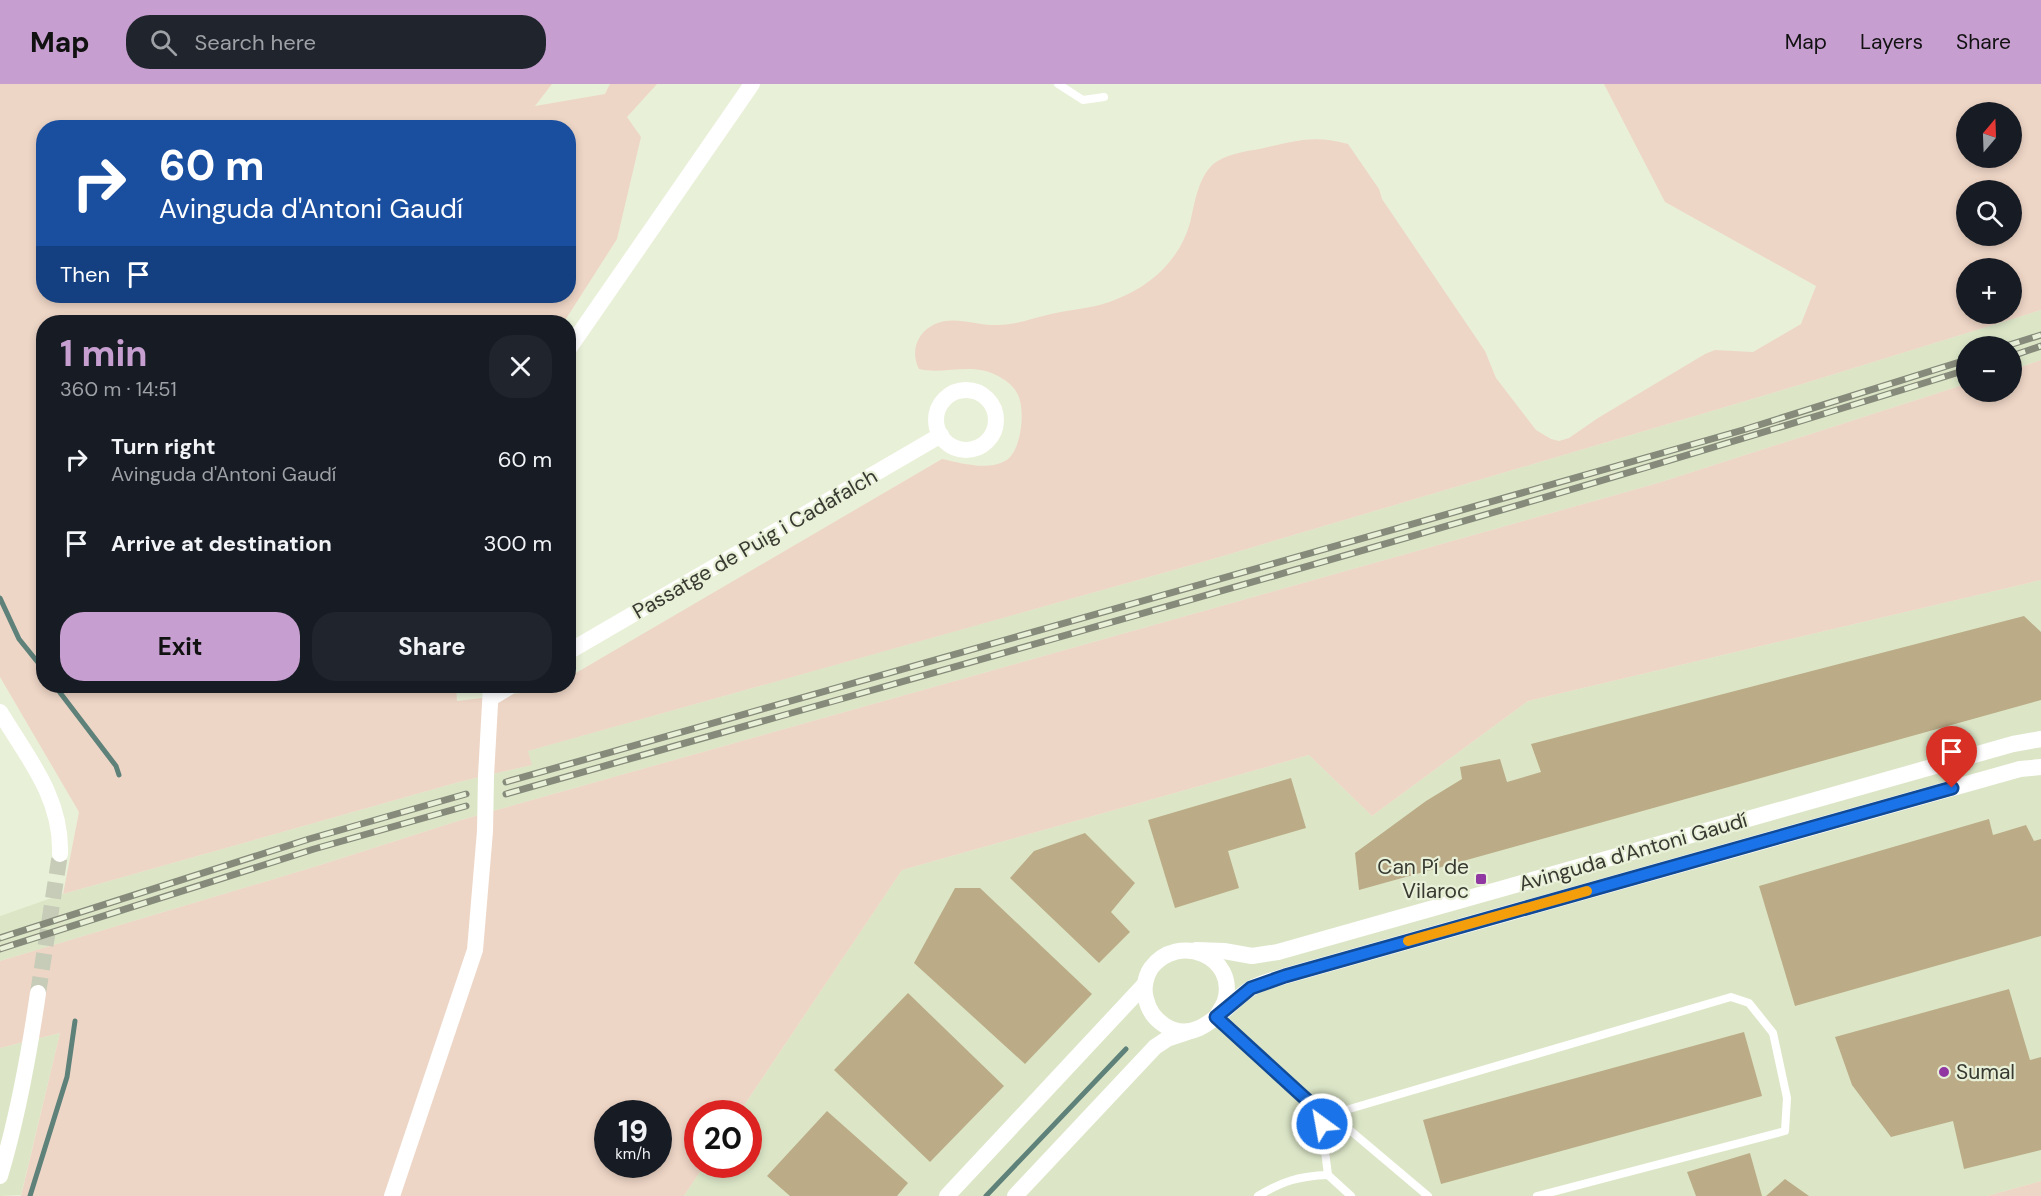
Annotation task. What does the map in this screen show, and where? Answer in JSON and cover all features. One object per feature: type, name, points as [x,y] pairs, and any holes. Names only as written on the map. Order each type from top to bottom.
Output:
[{"type":"street","points":[[576,338],[752,84]]},
{"type":"street","name":"Passatge de Puig i Cadafalch","points":[[576,647],[941,435]]},
{"type":"street","points":[[392,1196],[475,950],[485,831],[491,693]]},
{"type":"street","points":[[0,712],[48,790],[61,836],[60,854]]},
{"type":"street","name":"Avinguda d'Antoni Gaudí","points":[[1188,949],[1224,951],[1252,956],[1278,952],[2013,744],[2041,739]]},
{"type":"street","name":"Avinguda d'Antoni Gaudí","points":[[1216,1017],[1251,988],[1285,976],[2020,769],[2041,767]]},
{"type":"street","points":[[1015,1196],[1155,1047],[1167,1039],[1192,1031],[1205,1026],[1216,1017],[1225,1000],[1224,976],[1217,964],[1209,957],[1188,949],[1174,951],[1161,957],[1149,971],[1144,995],[1155,1018],[1166,1027],[1192,1031]]},
{"type":"street","points":[[947,1196],[1145,984]]},
{"type":"street","points":[[0,1176],[15,1124],[31,1045],[38,993]]},
{"type":"lane","points":[[1058,84],[1083,100],[1104,97]]},
{"type":"lane","points":[[1320,1112],[1346,1110],[1731,997],[1749,1003],[1773,1033],[1786,1098],[1785,1131],[1537,1196]]},
{"type":"lane","points":[[1216,1017],[1320,1112],[1328,1175],[1351,1196]]},
{"type":"lane","points":[[1335,1111],[1345,1126],[1428,1196]]},
{"type":"lane","points":[[1258,1196],[1301,1176],[1328,1175]]},
{"type":"shaded area","points":[[0,84],[552,84],[535,106],[605,94],[610,84],[657,84],[627,117],[641,137],[617,239],[568,315],[36,315],[36,693],[456,693],[457,701],[522,693],[576,693],[576,673],[942,459],[982,466],[1005,461],[1015,449],[1021,429],[1020,400],[1015,390],[1005,380],[987,371],[919,369],[915,349],[920,337],[935,324],[950,320],[990,325],[1011,324],[1109,302],[1141,287],[1162,270],[1179,248],[1190,223],[1198,190],[1205,174],[1216,162],[1228,156],[1308,140],[1337,141],[1348,144],[1379,189],[1382,199],[1485,351],[1496,378],[1536,430],[1559,441],[1569,438],[1705,354],[1715,350],[1753,352],[1801,324],[1816,286],[1665,202],[1604,84],[2041,84],[2041,310],[2022,316],[2022,258],[1956,258],[1956,324],[1996,324],[1799,385],[1213,559],[528,751],[532,765],[459,782],[63,894],[79,812],[0,677]]},
{"type":"shaded area","points":[[2041,310],[2041,360],[2022,367],[2022,336],[1957,336],[1996,324],[2022,324],[2022,316]]},
{"type":"shaded area","points":[[1956,336],[1956,387],[1658,483],[461,820],[317,866],[0,961],[0,916],[63,894],[459,782],[531,765],[527,751],[1213,559]]},
{"type":"shaded area","points":[[2041,360],[2041,580],[1528,701],[1372,816],[1309,755],[902,870],[748,1100],[684,1100],[684,1178],[696,1178],[684,1196],[21,1196],[60,1033],[0,1048],[0,961],[317,866],[461,820],[1658,483],[1956,387],[1956,402],[2022,402],[2022,367]]},
{"type":"shaded area","points":[[2041,580],[2041,1181],[1987,1196],[684,1196],[696,1178],[762,1178],[762,1100],[748,1100],[902,870],[1309,755],[1372,816],[1528,701]]},
{"type":"shaded area","points":[[60,1033],[21,1195],[0,1196],[0,1048]]},
{"type":"shaded area","points":[[2041,1181],[2041,1196],[1987,1196]]},
{"type":"building","points":[[2024,616],[2041,632],[2041,700],[1359,890],[1355,853],[1426,801],[1462,779],[1460,767],[1500,759],[1507,782],[1541,772],[1531,744]]},
{"type":"building","points":[[1291,778],[1306,828],[1228,851],[1239,888],[1175,908],[1148,820]]},
{"type":"building","points":[[1989,819],[1993,835],[2026,825],[2034,841],[2041,839],[2041,936],[1795,1006],[1759,886]]},
{"type":"building","points":[[1085,833],[1135,883],[1111,912],[1130,932],[1099,963],[1010,878],[1034,851]]},
{"type":"building","points":[[955,888],[980,888],[1092,994],[1025,1064],[914,963]]},
{"type":"building","name":"Sumal","points":[[2009,989],[2030,1060],[2041,1057],[2041,1150],[1964,1169],[1953,1121],[1891,1137],[1852,1085],[1835,1037]]},
{"type":"building","points":[[908,993],[1004,1086],[930,1162],[834,1070]]},
{"type":"building","points":[[1744,1032],[1762,1096],[1441,1184],[1423,1120]]},
{"type":"building","points":[[827,1111],[908,1183],[897,1196],[790,1196],[767,1176]]},
{"type":"building","points":[[1750,1153],[1762,1196],[1696,1196],[1687,1172]]},
{"type":"building","points":[[1785,1179],[1809,1196],[1766,1196]]},
{"type":"waterway","points":[[0,598],[19,639],[36,660]]},
{"type":"waterway","points":[[60,693],[116,766],[119,775]]},
{"type":"waterway","points":[[30,1196],[67,1077],[75,1021]]},
{"type":"waterway","points":[[986,1196],[1126,1049]]},
{"type":"tunnel","points":[[38,993],[60,854]]},
{"type":"railway","points":[[2022,341],[2041,335]]},
{"type":"railway","points":[[2022,353],[2041,346]]},
{"type":"railway","points":[[506,782],[1743,430],[1956,363]]},
{"type":"railway","points":[[506,794],[1420,534],[1956,373]]},
{"type":"railway","points":[[0,938],[309,839],[466,794]]},
{"type":"railway","points":[[0,949],[314,849],[466,806]]},
{"type":"slow traffic","points":[[1408,941],[1587,891]]},
{"type":"place","name":"Can Pí de Vilaroc","points":[[1481,879]]},
{"type":"place","name":"Sumal","points":[[1944,1072]]},
{"type":"route","points":[[1322,1124],[1320,1112],[1216,1017],[1251,988],[1285,976],[1952,788]]}]
